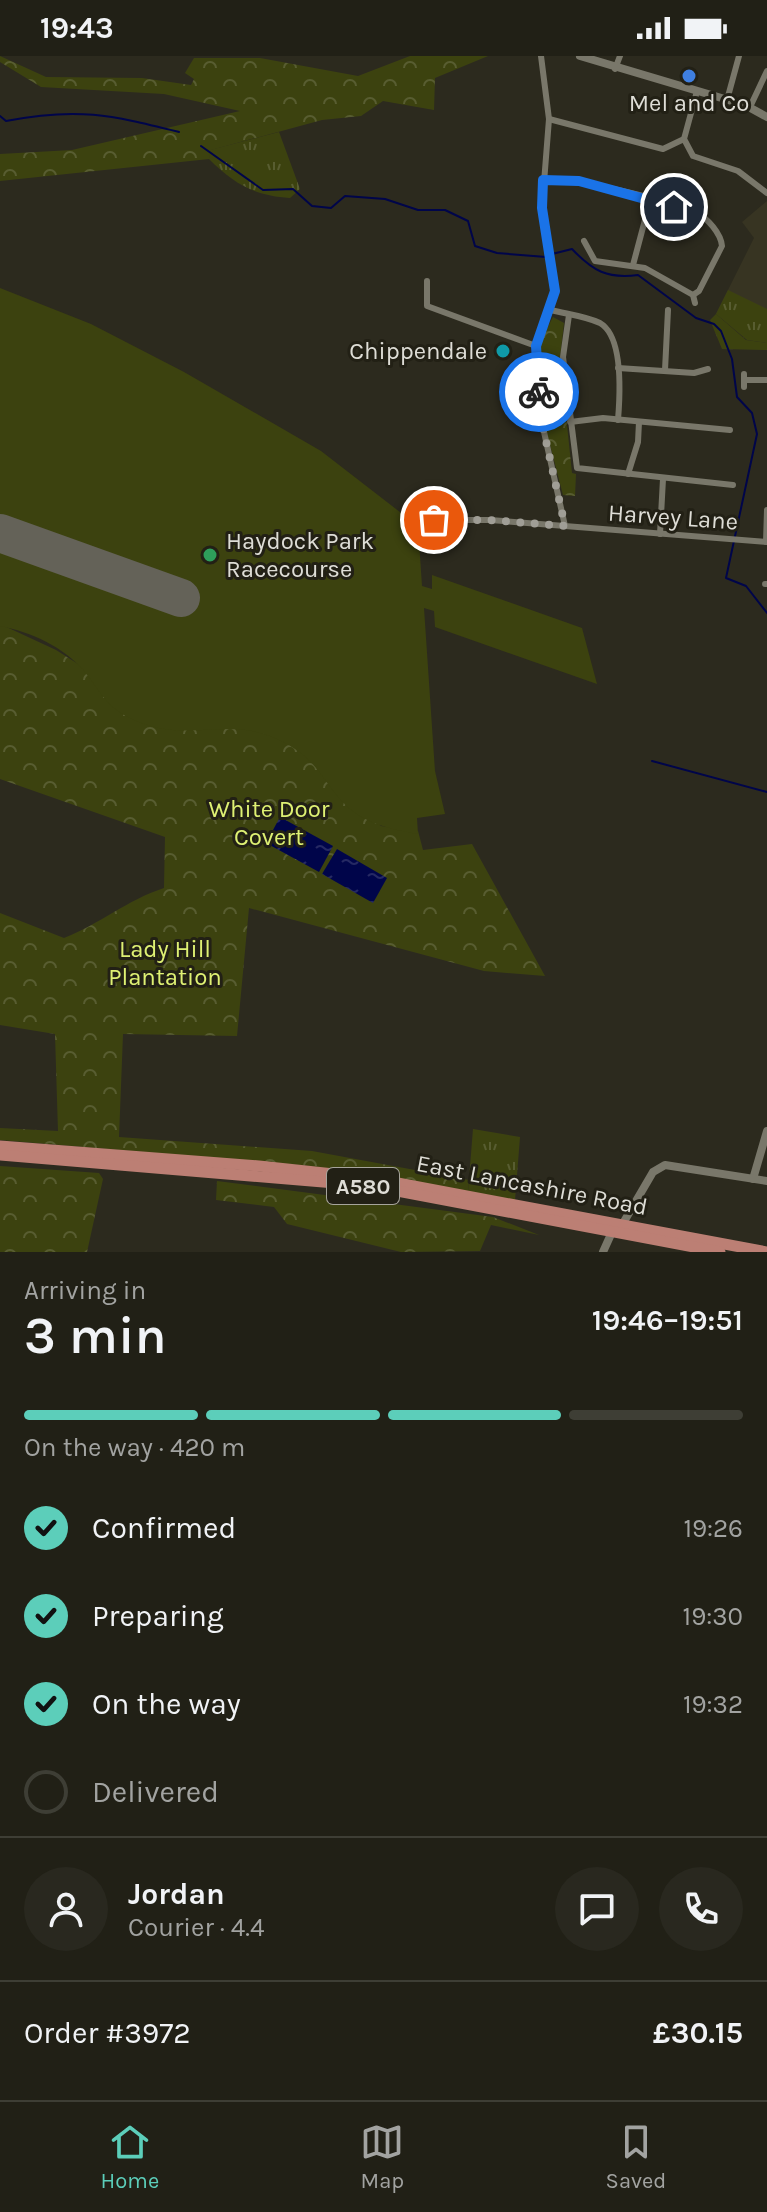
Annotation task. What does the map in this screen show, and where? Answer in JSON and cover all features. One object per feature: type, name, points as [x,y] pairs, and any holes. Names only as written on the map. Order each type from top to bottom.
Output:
[{"type":"highway","name":"East Lancashire Road","points":[[0,1146],[371,1178],[720,1252]]},
{"type":"highway","name":"East Lancashire Road","points":[[0,1155],[371,1186],[767,1252]]},
{"type":"street","points":[[541,56],[549,119],[542,208],[555,291],[551,310],[536,346],[540,414],[565,526]]},
{"type":"street","points":[[580,56],[750,107],[767,117]]},
{"type":"street","points":[[615,69],[620,56]]},
{"type":"street","points":[[727,100],[739,56]]},
{"type":"street","points":[[750,107],[767,71]]},
{"type":"street","points":[[697,91],[684,139],[695,158],[738,171],[767,193]]},
{"type":"street","points":[[549,119],[663,149],[684,139]]},
{"type":"street","points":[[543,180],[579,181],[700,215],[721,239],[722,250],[694,299],[633,265],[595,261],[585,243],[594,242]]},
{"type":"street","points":[[633,265],[650,201]]},
{"type":"street","points":[[427,281],[427,306],[536,346]]},
{"type":"street","points":[[551,310],[606,328],[618,368],[618,420]]},
{"type":"street","points":[[665,370],[669,312],[678,313]]},
{"type":"street","points":[[569,315],[563,357],[577,468],[729,484],[725,495]]},
{"type":"street","points":[[618,368],[694,373],[708,369]]},
{"type":"street","points":[[744,380],[767,380]]},
{"type":"street","points":[[520,414],[540,414]]},
{"type":"street","points":[[570,422],[618,420],[726,430],[721,439]]},
{"type":"street","points":[[628,474],[638,442],[639,422]]},
{"type":"street","points":[[660,534],[663,479]]},
{"type":"street","points":[[766,542],[767,510]]},
{"type":"street","name":"Harvey Lane","points":[[434,520],[490,520],[766,542]]},
{"type":"street","points":[[753,1179],[767,1131]]},
{"type":"street","points":[[603,1252],[653,1172],[665,1165],[767,1181]]},
{"type":"shaded area","points":[[767,201],[767,343],[716,314],[754,238],[742,222]]},
{"type":"green space","points":[[0,56],[46,77],[142,78],[191,85],[194,79],[185,73],[194,58],[260,58],[358,76],[410,56],[488,56],[435,78],[434,110],[383,101],[361,116],[322,120],[211,150],[209,159],[0,181],[0,154],[72,150],[240,111],[164,94],[41,87],[0,62]]},
{"type":"green space","points":[[279,132],[300,189],[290,198],[266,195],[246,187],[209,159],[210,150]]},
{"type":"green space","name":"Haydock Park Racecourse","points":[[0,288],[91,324],[184,372],[321,451],[418,526],[422,586],[432,589],[432,575],[582,628],[597,684],[435,627],[434,611],[424,608],[435,771],[445,814],[417,818],[418,834],[382,826],[357,815],[312,763],[277,739],[239,729],[166,729],[124,715],[106,700],[67,655],[35,637],[0,626]]},
{"type":"green space","points":[[728,290],[767,309],[767,343],[747,340],[716,314]]},
{"type":"green space","points":[[716,314],[746,340],[767,343],[767,350],[722,349],[710,320]]},
{"type":"green space","points":[[553,317],[564,323],[560,358],[572,473],[576,474],[575,496],[563,495],[542,414],[543,376],[538,346]]},
{"type":"green space","name":"White Door Covert","points":[[0,624],[56,650],[160,716],[307,739],[362,808],[381,826],[418,831],[423,850],[472,844],[545,976],[484,971],[249,908],[237,1036],[123,1034],[119,1137],[312,1151],[469,1180],[468,1192],[310,1166],[0,1140],[0,1128],[58,1131],[55,1034],[0,1025],[0,913],[64,938],[164,888],[165,837],[0,779]]},
{"type":"green space","points":[[473,1129],[520,1137],[515,1200],[468,1192]]},
{"type":"green space","points":[[0,1166],[99,1173],[103,1179],[87,1252],[0,1252]]},
{"type":"green space","points":[[217,1181],[493,1217],[539,1235],[491,1225],[480,1251],[401,1252],[287,1224],[274,1207],[216,1200]]},
{"type":"water","points":[[280,817],[333,846],[319,872],[266,843]]},
{"type":"water","points":[[337,849],[387,878],[373,903],[322,874]]},
{"type":"waterway","points":[[0,116],[6,121],[54,114],[94,115],[179,132]]},
{"type":"waterway","points":[[201,146],[263,190],[293,189],[312,206],[331,208],[345,196],[385,199],[418,210],[445,210],[468,221],[475,246],[497,253],[546,257]]},
{"type":"waterway","points":[[552,254],[572,249],[601,272],[618,276],[638,275],[696,318],[714,324],[721,331],[732,359],[737,397],[752,413],[757,434],[726,578],[746,586],[767,613]]},
{"type":"waterway","points":[[652,761],[767,792]]},
{"type":"runway","points":[[0,533],[181,598]]},
{"type":"way so far","points":[[434,520],[490,520],[565,526],[540,414],[539,392]]},
{"type":"place","name":"Mel and Co","points":[[689,76]]},
{"type":"place","name":"Chippendale","points":[[503,351]]},
{"type":"place","name":"Haydock Park Racecourse","points":[[210,555]]},
{"type":"route","points":[[539,392],[536,346],[551,310],[555,291],[542,208],[543,180],[579,181],[674,207]]},
{"type":"park label","name":"Lady Hill Plantation","points":[[165,963]]}]
